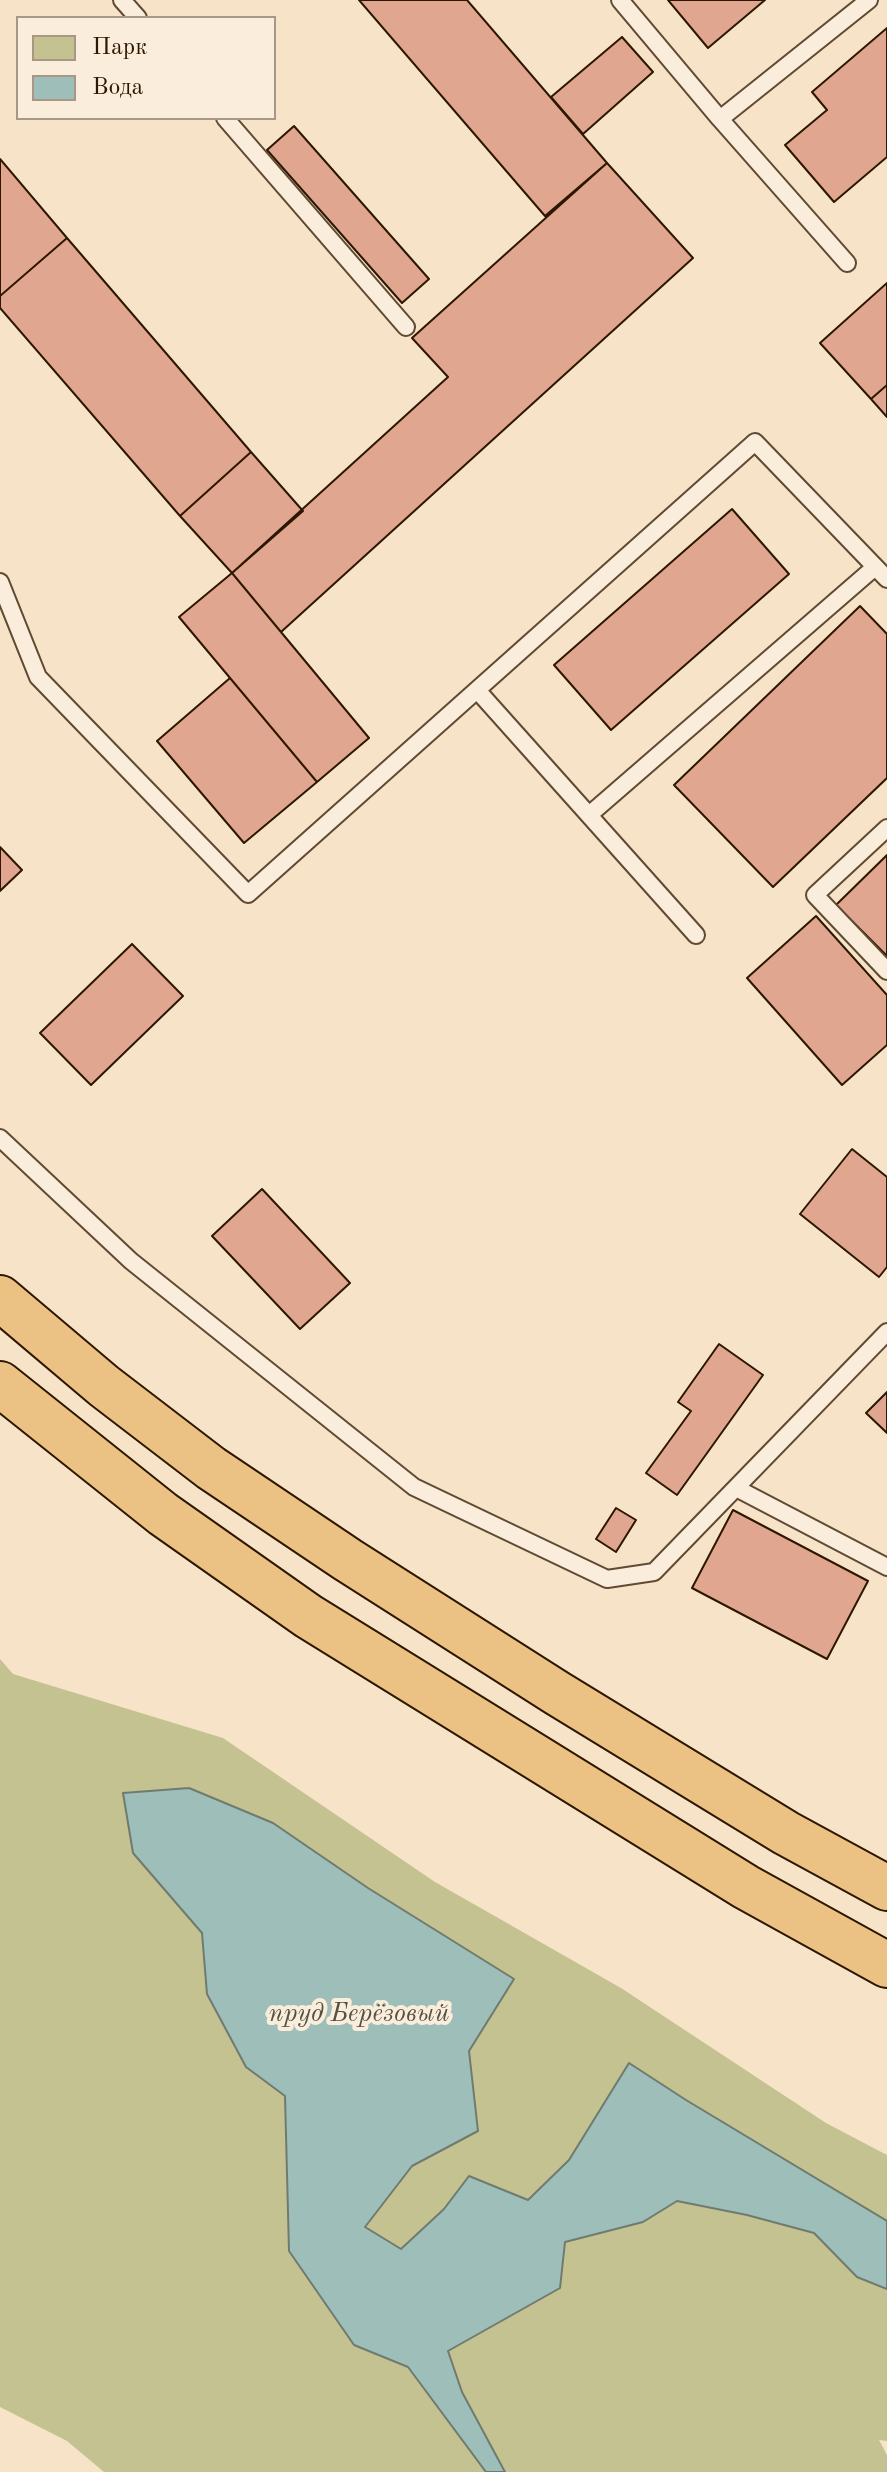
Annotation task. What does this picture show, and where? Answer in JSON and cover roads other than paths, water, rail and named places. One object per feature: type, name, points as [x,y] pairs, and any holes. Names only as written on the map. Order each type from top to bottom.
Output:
[{"type":"highway","points":[[0,1298],[104,1386],[199,1459],[348,1560],[772,1824],[887,1888]]},
{"type":"highway","points":[[0,1384],[163,1514],[308,1616],[746,1887],[887,1965]]},
{"type":"lane","points":[[122,0],[136,16]]},
{"type":"lane","points":[[620,0],[847,263]]},
{"type":"lane","points":[[720,119],[869,0]]},
{"type":"lane","points":[[227,120],[406,327]]},
{"type":"lane","points":[[0,582],[38,677],[248,894],[755,442],[881,573],[589,815]]},
{"type":"lane","points":[[477,690],[696,935]]},
{"type":"lane","points":[[887,828],[815,895],[887,971]]},
{"type":"lane","points":[[0,1138],[131,1261],[414,1487],[607,1579],[654,1572],[887,1332]]},
{"type":"lane","points":[[736,1488],[887,1567]]},
{"type":"water","name":"пруд Берёзовый","points":[[189,1788],[273,1823],[368,1888],[514,1979],[469,2051],[478,2131],[412,2166],[365,2227],[401,2249],[444,2209],[469,2176],[528,2200],[569,2160],[629,2063],[887,2221],[887,2289],[857,2277],[814,2233],[677,2201],[643,2222],[565,2242],[560,2288],[448,2351],[462,2392],[505,2472],[486,2472],[408,2367],[354,2345],[289,2251],[285,2096],[246,2067],[207,1994],[202,1933],[133,1853],[123,1793]]}]
